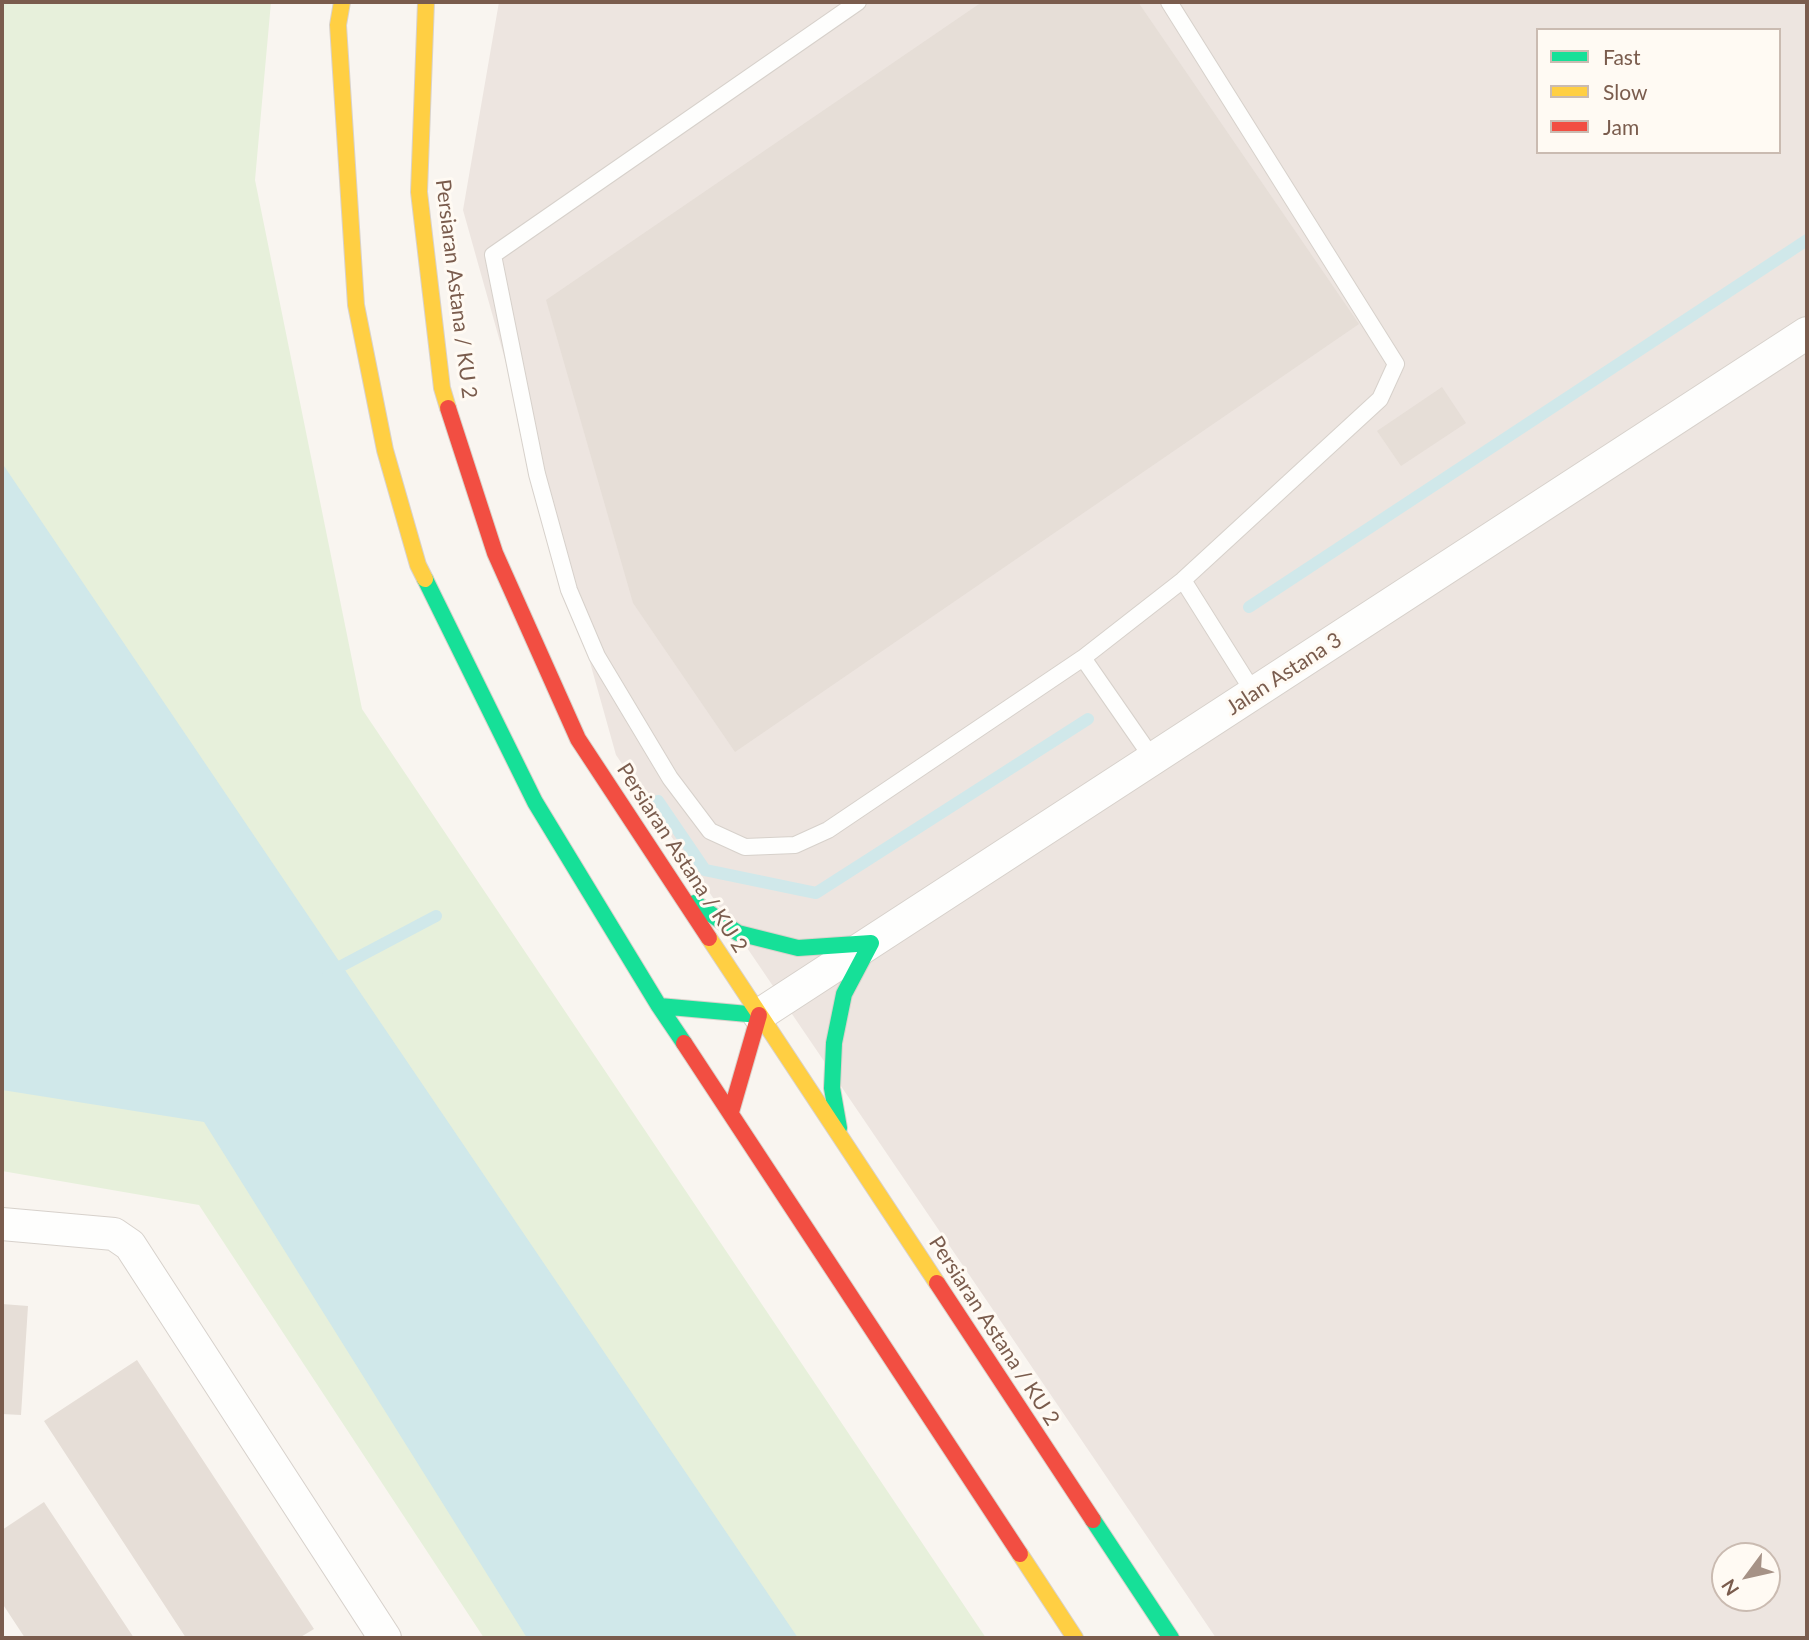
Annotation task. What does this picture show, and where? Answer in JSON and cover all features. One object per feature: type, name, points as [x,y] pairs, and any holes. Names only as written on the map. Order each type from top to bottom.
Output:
[{"type":"street","points":[[342,2],[338,25],[356,305],[385,450],[418,565],[536,802],[659,1006],[1075,1638]]},
{"type":"street","name":"Persiaran Astana / KU 2","points":[[426,2],[419,192],[442,388],[495,554],[578,739],[1171,1638]]},
{"type":"street","name":"Jalan Astana 3","points":[[759,1015],[1807,332]]},
{"type":"street","points":[[676,889],[738,933],[798,947],[871,943]]},
{"type":"street","points":[[841,1138],[831,1088],[834,1042],[844,994],[871,943]]},
{"type":"street","points":[[659,1006],[759,1015],[731,1112]]},
{"type":"street","points":[[2,1224],[114,1234],[130,1245],[385,1638]]},
{"type":"lane","points":[[858,2],[493,255],[537,474],[569,590],[597,656],[670,778],[710,831],[745,847],[795,845],[828,830],[1083,658],[1183,580],[1380,398],[1396,364],[1169,2]]},
{"type":"lane","points":[[1183,580],[1254,693]]},
{"type":"lane","points":[[1083,658],[1153,759]]},
{"type":"shaded area","points":[[499,2],[1807,2],[1807,1638],[1216,1638],[616,755],[463,210]]},
{"type":"green space","points":[[2,2],[271,2],[255,180],[362,709],[986,1638],[484,1638],[199,1205],[2,1171]]},
{"type":"water","points":[[2,463],[798,1638],[527,1638],[204,1122],[2,1090]]},
{"type":"building","points":[[982,2],[1138,2],[1359,324],[735,752],[633,603],[546,300]]},
{"type":"building","points":[[1442,387],[1466,423],[1401,466],[1377,431]]},
{"type":"building","points":[[2,1304],[28,1306],[21,1415],[2,1414]]},
{"type":"building","points":[[137,1360],[314,1629],[299,1638],[186,1638],[44,1421]]},
{"type":"building","points":[[44,1502],[134,1638],[25,1638],[2,1603],[2,1530]]},
{"type":"waterway","points":[[1249,607],[1807,240]]},
{"type":"waterway","points":[[658,801],[705,870],[816,893],[1088,719]]},
{"type":"waterway","points":[[328,973],[436,916]]},
{"type":"traffic: fast","points":[[425,579],[535,802],[684,1043]]},
{"type":"traffic: fast","points":[[695,903],[738,933],[798,948],[871,943]]},
{"type":"traffic: fast","points":[[839,1128],[832,1088],[834,1043],[844,994],[871,943]]},
{"type":"traffic: fast","points":[[659,1006],[759,1015]]},
{"type":"traffic: fast","points":[[1093,1520],[1171,1638]]},
{"type":"traffic: slow","points":[[342,2],[338,25],[356,305],[385,450],[418,565],[425,579]]},
{"type":"traffic: slow","points":[[426,2],[419,192],[442,388],[448,408]]},
{"type":"traffic: slow","points":[[709,938],[937,1283]]},
{"type":"traffic: slow","points":[[1020,1554],[1075,1638]]},
{"type":"traffic: jam","points":[[448,408],[495,553],[578,739],[709,938]]},
{"type":"traffic: jam","points":[[731,1112],[759,1015]]},
{"type":"traffic: jam","points":[[684,1043],[1020,1554]]},
{"type":"traffic: jam","points":[[937,1283],[1093,1520]]}]
